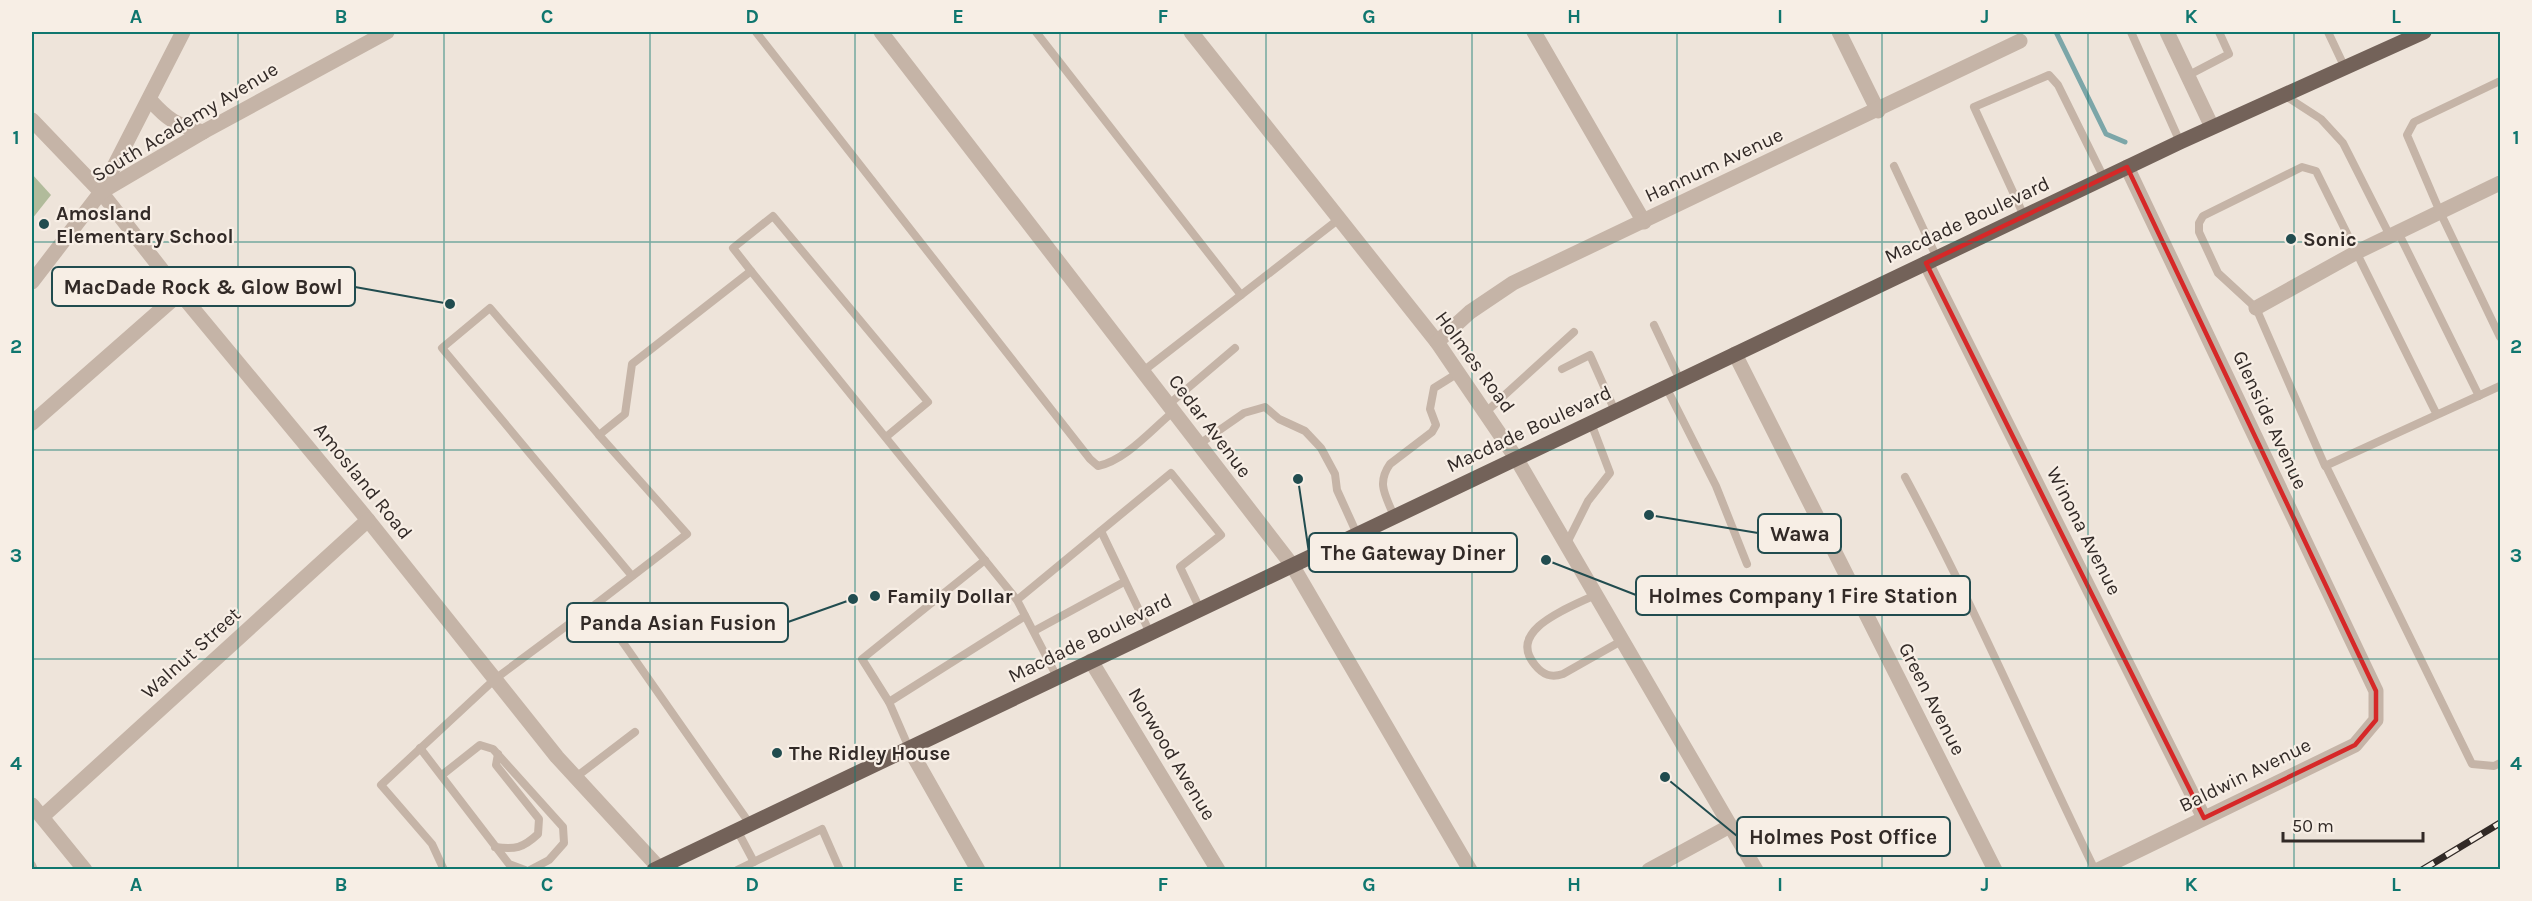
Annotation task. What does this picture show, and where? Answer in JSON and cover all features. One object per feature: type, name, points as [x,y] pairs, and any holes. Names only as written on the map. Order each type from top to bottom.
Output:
[{"type":"main road","name":"Macdade Boulevard","points":[[658,869],[2127,167],[2424,32]]},
{"type":"street","points":[[101,192],[183,32]]},
{"type":"street","name":"South Academy Avenue","points":[[32,282],[101,192],[203,132],[387,32]]},
{"type":"street","name":"Cedar Avenue","points":[[881,32],[1292,565],[1470,870]]},
{"type":"street","name":"Holmes Road","points":[[1191,32],[1437,342],[1486,412],[1568,543],[1756,870]]},
{"type":"street","points":[[1534,32],[1644,222]]},
{"type":"street","points":[[1839,32],[1878,111]]},
{"type":"street","points":[[2167,32],[2212,127]]},
{"type":"street","name":"Hannum Avenue","points":[[1437,342],[1470,312],[1513,283],[1878,111],[2020,41]]},
{"type":"street","points":[[150,100],[167,119],[181,126],[203,132]]},
{"type":"street","name":"Amosland Road","points":[[32,120],[101,192],[180,293],[368,520],[557,757],[658,869]]},
{"type":"street","name":"Glenside Avenue","points":[[2127,167],[2376,691]]},
{"type":"street","points":[[2256,308],[2357,252],[2500,183]]},
{"type":"street","name":"Winona Avenue","points":[[1931,260],[2204,818]]},
{"type":"street","points":[[32,423],[180,293]]},
{"type":"street","name":"Green Avenue","points":[[1735,354],[1995,870]]},
{"type":"street","name":"Walnut Street","points":[[37,811],[368,520]]},
{"type":"street","name":"Norwood Avenue","points":[[1091,661],[1218,870]]},
{"type":"street","name":"Baldwin Avenue","points":[[2097,870],[2355,745],[2376,720],[2376,691]]},
{"type":"street","points":[[909,748],[978,870]]},
{"type":"street","points":[[37,811],[85,870]]},
{"type":"street","points":[[1649,870],[1730,826]]},
{"type":"lane","points":[[756,32],[1090,459],[1098,466],[1120,456],[1235,348]]},
{"type":"lane","points":[[1036,32],[1241,295]]},
{"type":"lane","points":[[2131,32],[2180,142]]},
{"type":"lane","points":[[2187,76],[2229,54],[2219,32]]},
{"type":"lane","points":[[2328,32],[2345,68]]},
{"type":"lane","points":[[2024,216],[1974,107],[2049,75],[2058,85],[2104,178]]},
{"type":"lane","points":[[2500,81],[2414,122],[2407,135],[2440,212],[2500,337]]},
{"type":"lane","points":[[2284,95],[2321,119],[2343,142],[2480,396]]},
{"type":"lane","points":[[1894,166],[1931,260]]},
{"type":"lane","points":[[2437,415],[2316,171],[2310,167],[2302,167],[2203,216],[2199,223],[2199,232],[2218,273],[2256,308],[2326,466],[2472,764],[2494,766],[2500,762]]},
{"type":"lane","points":[[886,437],[928,402],[773,216],[733,248],[1017,600],[1057,677]]},
{"type":"lane","points":[[1142,372],[1339,219]]},
{"type":"lane","points":[[599,435],[624,414],[632,364],[751,271]]},
{"type":"lane","points":[[444,870],[432,844],[381,785],[495,679],[596,604],[687,534],[490,308],[441,348],[632,576]]},
{"type":"lane","points":[[1654,325],[1673,384],[1747,564]]},
{"type":"lane","points":[[1486,412],[1574,332]]},
{"type":"lane","points":[[1563,369],[1590,355],[1615,411]]},
{"type":"lane","points":[[1394,516],[1381,483],[1385,471],[1390,464],[1432,432],[1436,424],[1430,409],[1434,388],[1458,373]]},
{"type":"lane","points":[[2326,466],[2500,386]]},
{"type":"lane","points":[[1198,445],[1244,413],[1264,407],[1279,419],[1305,431],[1321,448],[1335,474],[1337,490],[1358,534]]},
{"type":"lane","points":[[1568,543],[1588,501],[1610,473],[1591,423]]},
{"type":"lane","points":[[1017,600],[1171,473],[1221,535],[1179,567],[1200,609]]},
{"type":"lane","points":[[1905,477],[1944,548],[1974,618],[2097,870]]},
{"type":"lane","points":[[1101,531],[1150,633]]},
{"type":"lane","points":[[909,748],[888,702],[862,659],[985,560]]},
{"type":"lane","points":[[1034,631],[1124,582]]},
{"type":"lane","points":[[1597,594],[1539,625],[1531,632],[1526,648],[1529,657],[1543,673],[1553,677],[1563,674],[1623,640]]},
{"type":"lane","points":[[596,604],[744,827],[754,862]]},
{"type":"lane","points":[[888,702],[1025,616]]},
{"type":"lane","points":[[576,777],[635,732]]},
{"type":"lane","points":[[442,775],[480,745],[493,749],[498,754],[563,827],[564,843],[549,860],[530,870]]},
{"type":"lane","points":[[420,748],[509,864],[525,870]]},
{"type":"lane","points":[[495,847],[513,850],[526,845],[538,834],[539,819],[496,765],[498,754]]},
{"type":"lane","points":[[737,870],[822,829],[840,870]]},
{"type":"lane","points":[[32,865],[34,870]]},
{"type":"highlighted area","points":[[2127,167],[2376,691],[2376,720],[2355,745],[2204,818],[1926,263]]},
{"type":"green space","points":[[32,174],[51,195],[32,219]]},
{"type":"waterway","points":[[2056,32],[2106,134],[2125,142]]},
{"type":"railway","points":[[2422,870],[2500,823]]},
{"type":"place","name":"Amosland Elementary School","points":[[44,224]]},
{"type":"place","name":"Sonic","points":[[2291,239]]},
{"type":"place","name":"MacDade Rock & Glow Bowl","points":[[450,304]]},
{"type":"place","name":"The Gateway Diner","points":[[1298,479]]},
{"type":"place","name":"Wawa","points":[[1649,515]]},
{"type":"place","name":"Holmes Company 1 Fire Station","points":[[1546,560]]},
{"type":"place","name":"Family Dollar","points":[[875,596]]},
{"type":"place","name":"Panda Asian Fusion","points":[[853,599]]},
{"type":"place","name":"The Ridley House","points":[[777,753]]},
{"type":"place","name":"Holmes Post Office","points":[[1665,777]]}]
